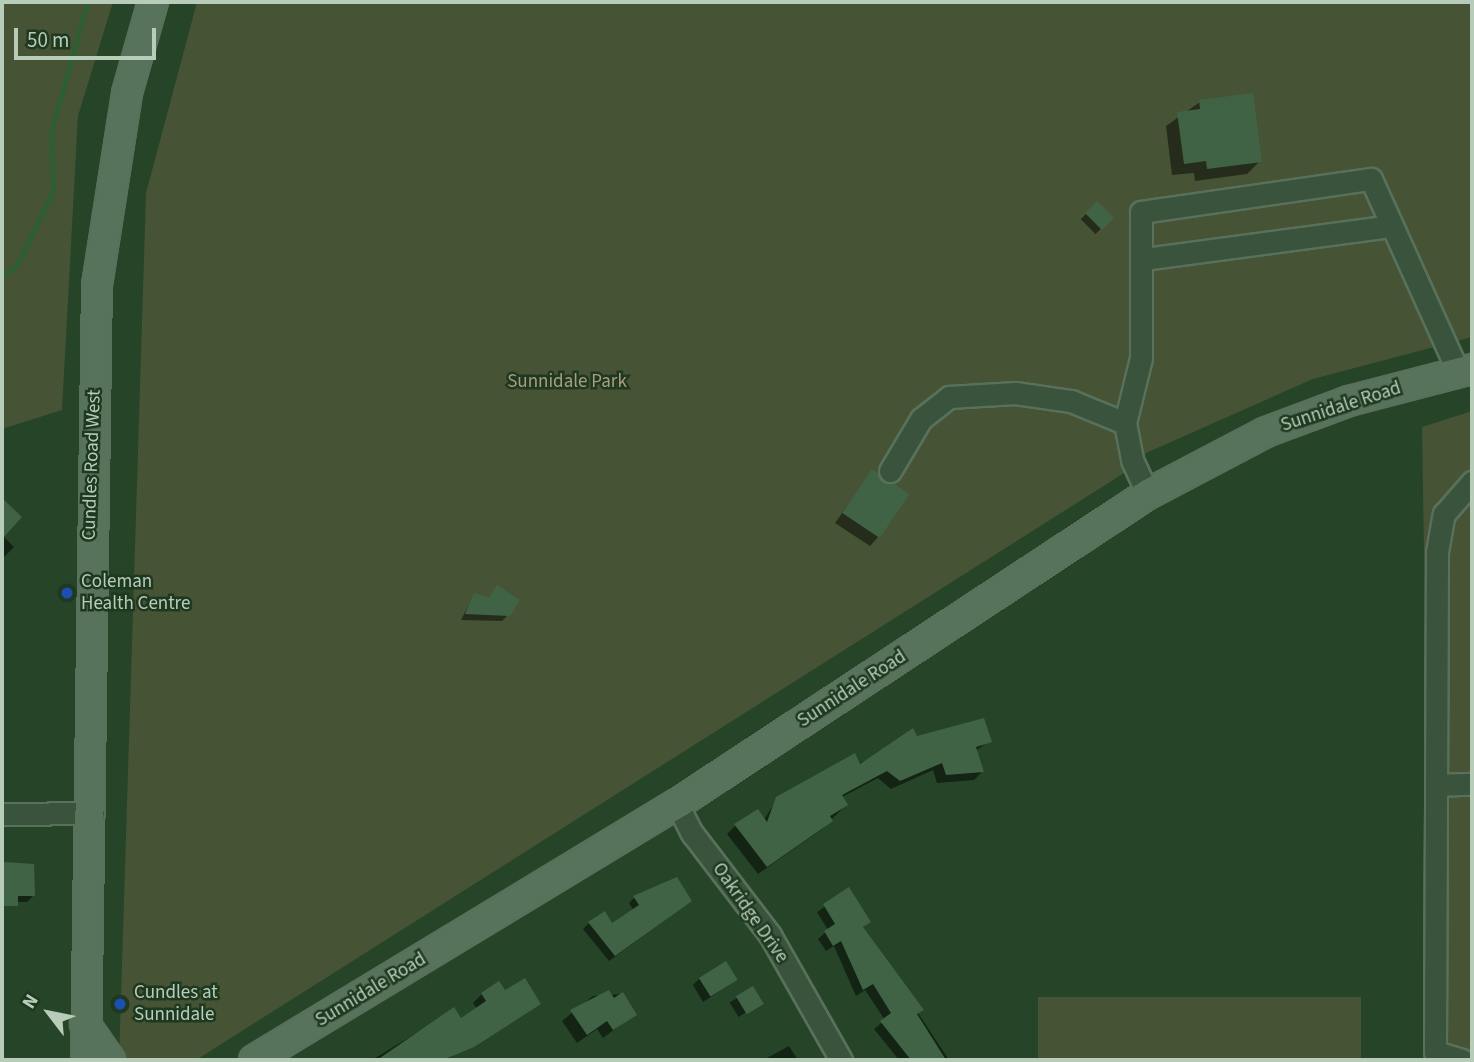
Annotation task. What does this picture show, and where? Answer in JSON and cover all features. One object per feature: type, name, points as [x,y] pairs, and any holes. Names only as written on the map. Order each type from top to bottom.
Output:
[{"type":"main road","name":"Cundles Road West","points":[[86,1060],[93,813],[87,624],[97,285],[127,93],[153,2]]},
{"type":"main road","name":"Sunnidale Road","points":[[254,1060],[677,804],[1148,494],[1266,432],[1349,401],[1465,370]]},
{"type":"main road","points":[[85,1024],[110,1060]]},
{"type":"street","points":[[1148,494],[1125,423],[1141,358],[1144,259],[1141,212],[1371,179],[1391,226],[1465,370]]},
{"type":"street","points":[[1144,259],[1391,226]]},
{"type":"street","points":[[890,471],[921,419],[949,397],[1016,393],[1071,401],[1125,423]]},
{"type":"street","points":[[1462,1060],[1436,1052],[1437,552],[1444,514],[1472,482]]},
{"type":"street","points":[[1436,785],[1472,784]]},
{"type":"street","name":"Oakridge Drive","points":[[677,804],[692,834],[770,935],[841,1060]]},
{"type":"street","points":[[2,814],[93,813]]},
{"type":"green space","points":[[2,2],[113,2],[78,116],[62,410],[2,429]]},
{"type":"green space","name":"Sunnidale Park","points":[[197,2],[1472,2],[1472,337],[1313,379],[1146,453],[1140,463],[196,1060],[119,1060],[146,193]]},
{"type":"green space","points":[[1472,411],[1472,1060],[1432,1060],[1422,427]]},
{"type":"green space","points":[[1038,997],[1361,997],[1361,1060],[1038,1060]]},
{"type":"building","points":[[1253,93],[1262,162],[1207,169],[1206,161],[1184,164],[1177,112],[1200,109],[1199,100]]},
{"type":"building","points":[[1097,201],[1114,218],[1102,230],[1085,213]]},
{"type":"building","points":[[872,469],[909,494],[880,538],[842,513]]},
{"type":"building","points":[[2,498],[22,517],[2,539]]},
{"type":"building","points":[[497,585],[520,600],[510,616],[465,614],[474,593],[489,597]]},
{"type":"building","points":[[984,718],[992,742],[976,747],[984,772],[946,775],[942,763],[900,781],[887,771],[842,795],[848,805],[830,816],[833,821],[767,867],[734,824],[758,809],[767,822],[776,797],[855,753],[860,764],[913,728],[917,736]]},
{"type":"building","points":[[4,862],[34,864],[35,896],[18,896],[18,906],[4,906]]},
{"type":"building","points":[[677,877],[692,901],[615,956],[588,922],[605,911],[612,923],[639,905],[633,896]]},
{"type":"building","points":[[849,887],[871,922],[863,927],[924,1010],[917,1014],[946,1060],[911,1060],[880,1021],[891,1013],[873,984],[863,990],[841,941],[833,946],[824,931],[835,924],[823,904]]},
{"type":"building","points":[[726,961],[738,980],[711,997],[699,978]]},
{"type":"building","points":[[525,978],[541,1004],[474,1047],[443,1060],[377,1060],[454,1007],[461,1018],[486,1001],[481,993],[499,981],[505,990]]},
{"type":"building","points":[[753,986],[764,1004],[747,1014],[736,996]]},
{"type":"building","points":[[609,990],[614,998],[623,992],[637,1015],[613,1030],[607,1021],[587,1035],[570,1010]]},
{"type":"waterway","points":[[2,276],[17,265],[53,191],[51,133],[87,2]]},
{"type":"place","name":"Coleman Health Centre","points":[[67,593]]},
{"type":"place","name":"Cundles at Sunnidale","points":[[120,1004]]}]
